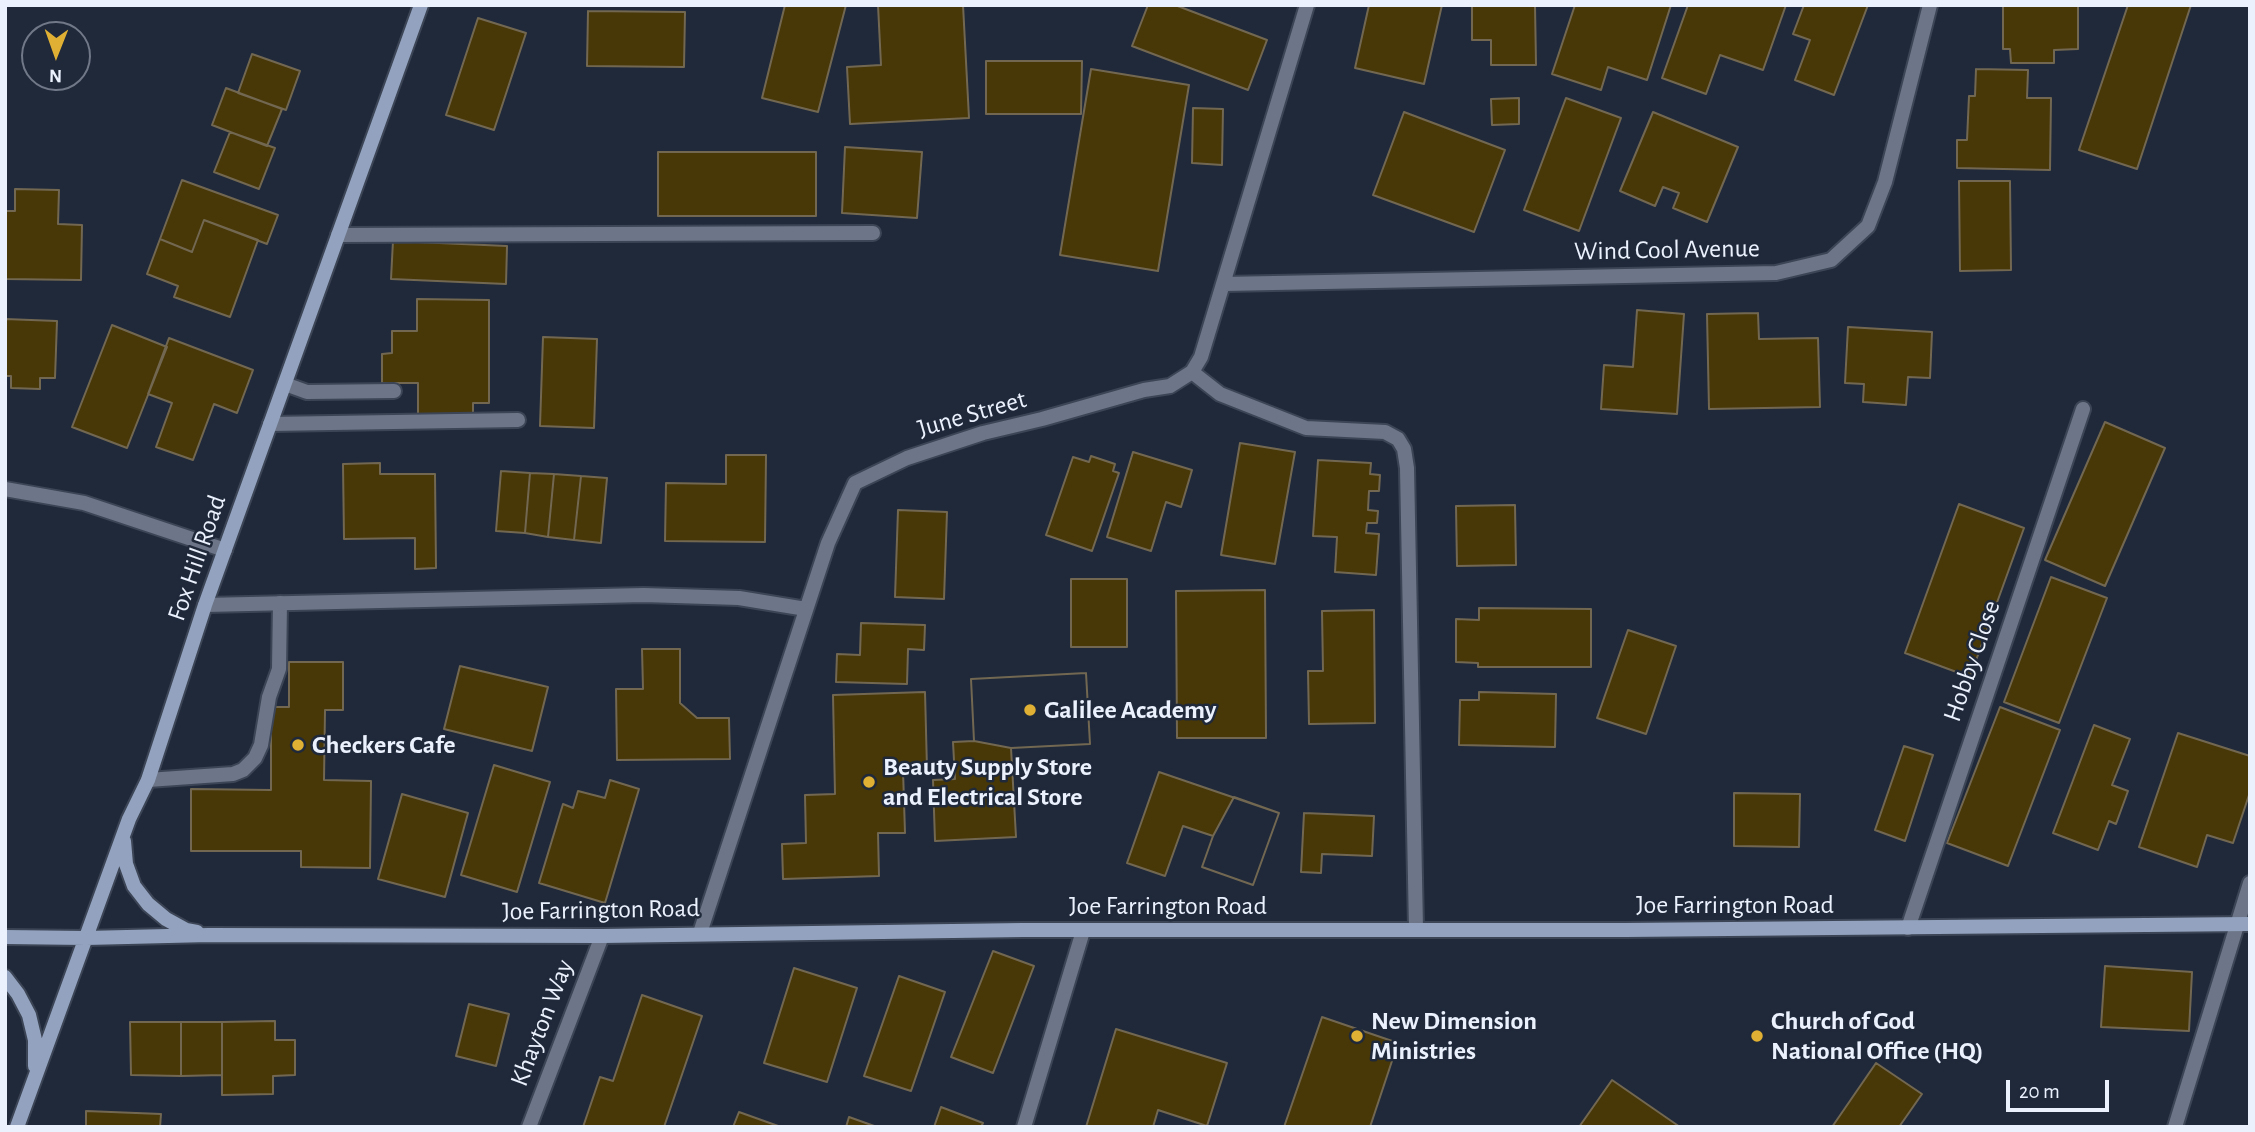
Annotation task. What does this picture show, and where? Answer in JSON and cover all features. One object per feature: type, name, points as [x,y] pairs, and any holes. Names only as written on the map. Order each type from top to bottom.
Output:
[{"type":"main road","name":"Fox Hill Road","points":[[17,1127],[129,819],[148,780],[205,606],[421,5]]},
{"type":"main road","points":[[129,819],[124,841],[134,886],[148,904],[166,919],[186,930],[209,935]]},
{"type":"main road","name":"Joe Farrington Road","points":[[5,937],[602,936],[700,933],[2243,924]]},
{"type":"main road","points":[[5,977],[18,994],[32,1027],[36,1064],[31,1088]]},
{"type":"street","points":[[1307,5],[1224,284],[1201,357],[1192,372],[1220,394],[1306,428],[1385,432],[1398,439],[1404,449],[1407,468],[1416,929]]},
{"type":"street","name":"Wind Cool Avenue","points":[[1224,284],[1776,273],[1830,260],[1868,226],[1885,182],[1930,5]]},
{"type":"street","points":[[338,235],[873,233]]},
{"type":"street","name":"June Street","points":[[700,933],[828,543],[855,483],[907,458],[983,433],[1144,390],[1170,386],[1192,372]]},
{"type":"street","points":[[285,384],[307,392],[394,391]]},
{"type":"street","name":"Hobby Close","points":[[1908,928],[2083,409]]},
{"type":"street","points":[[270,424],[518,420]]},
{"type":"street","points":[[5,489],[85,503],[225,550]]},
{"type":"street","points":[[205,606],[644,596],[739,598],[806,608]]},
{"type":"street","points":[[148,780],[233,774],[243,770],[255,758],[261,745],[269,697],[279,669],[280,603]]},
{"type":"street","points":[[2175,1127],[2243,924],[2250,883]]},
{"type":"street","points":[[1024,1127],[1083,931]]},
{"type":"street","name":"Khayton Way","points":[[529,1127],[602,936]]},
{"type":"building","points":[[785,5],[846,5],[818,112],[762,98]]},
{"type":"building","points":[[878,5],[963,5],[969,118],[850,124],[847,67],[881,65]]},
{"type":"building","points":[[1148,5],[1175,5],[1267,40],[1248,90],[1132,46]]},
{"type":"building","points":[[1369,5],[1442,5],[1424,84],[1355,68]]},
{"type":"building","points":[[1472,5],[1535,5],[1536,65],[1491,65],[1491,40],[1472,40]]},
{"type":"building","points":[[1575,5],[1671,5],[1647,80],[1608,67],[1601,90],[1552,74]]},
{"type":"building","points":[[1688,5],[1786,5],[1763,70],[1720,55],[1706,94],[1662,78]]},
{"type":"building","points":[[1804,5],[1868,5],[1834,95],[1795,80],[1810,40],[1793,34]]},
{"type":"building","points":[[2003,5],[2078,5],[2078,49],[2054,50],[2054,63],[2011,63],[2010,49],[2003,49]]},
{"type":"building","points":[[2128,5],[2191,5],[2137,169],[2079,150]]},
{"type":"building","points":[[588,11],[685,12],[684,67],[587,66]]},
{"type":"building","points":[[478,18],[526,33],[494,130],[446,115]]},
{"type":"building","points":[[252,54],[300,71],[286,110],[238,93]]},
{"type":"building","points":[[986,61],[1082,61],[1081,114],[986,114]]},
{"type":"building","points":[[1091,69],[1189,85],[1158,271],[1060,255]]},
{"type":"building","points":[[1976,69],[2028,70],[2027,98],[2051,98],[2050,170],[1957,168],[1957,140],[1967,140],[1969,96],[1975,96]]},
{"type":"building","points":[[226,88],[282,109],[267,146],[212,125]]},
{"type":"building","points":[[1519,98],[1519,124],[1492,125],[1491,99]]},
{"type":"building","points":[[1566,98],[1621,118],[1579,231],[1524,210]]},
{"type":"building","points":[[1193,108],[1223,109],[1222,165],[1192,163]]},
{"type":"building","points":[[1404,112],[1505,150],[1474,232],[1373,195]]},
{"type":"building","points":[[1653,112],[1738,147],[1707,222],[1673,208],[1679,193],[1663,187],[1655,206],[1620,191]]},
{"type":"building","points":[[230,132],[275,148],[259,189],[214,172]]},
{"type":"building","points":[[845,147],[922,152],[917,218],[842,213]]},
{"type":"building","points":[[658,152],[816,152],[816,216],[658,216]]},
{"type":"building","points":[[182,180],[278,215],[267,244],[204,220],[192,252],[160,239]]},
{"type":"building","points":[[1959,181],[2010,181],[2011,270],[1960,271]]},
{"type":"building","points":[[15,189],[59,190],[58,224],[82,225],[81,280],[5,279],[5,211],[15,211]]},
{"type":"building","points":[[204,220],[258,240],[230,317],[174,297],[178,286],[147,274],[160,239],[192,252]]},
{"type":"building","points":[[393,241],[507,246],[506,284],[391,279]]},
{"type":"building","points":[[417,299],[489,300],[489,403],[473,403],[473,415],[418,415],[418,383],[382,383],[382,354],[392,353],[392,331],[417,331]]},
{"type":"building","points":[[1637,310],[1684,314],[1677,414],[1601,409],[1604,365],[1633,367]]},
{"type":"building","points":[[1758,313],[1759,339],[1818,338],[1820,407],[1709,409],[1707,314]]},
{"type":"building","points":[[5,319],[57,321],[55,378],[40,378],[40,389],[11,388],[11,376],[5,376]]},
{"type":"building","points":[[112,325],[167,347],[127,448],[72,427]]},
{"type":"building","points":[[1848,327],[1932,332],[1930,378],[1908,377],[1906,405],[1863,402],[1864,384],[1845,383]]},
{"type":"building","points":[[543,337],[597,339],[594,428],[540,426]]},
{"type":"building","points":[[169,338],[253,370],[237,413],[214,404],[193,460],[156,447],[172,403],[148,394]]},
{"type":"building","points":[[2105,422],[2165,448],[2105,586],[2045,560]]},
{"type":"building","points":[[1240,443],[1295,452],[1275,564],[1221,555]]},
{"type":"building","points":[[1133,452],[1192,470],[1181,507],[1166,502],[1151,551],[1107,537]]},
{"type":"building","points":[[726,455],[766,455],[765,542],[665,541],[666,483],[726,484]]},
{"type":"building","points":[[1091,456],[1115,464],[1113,471],[1119,473],[1092,551],[1046,535],[1073,457],[1089,462]]},
{"type":"building","points":[[1318,460],[1371,463],[1370,474],[1380,475],[1379,491],[1369,491],[1368,510],[1378,511],[1377,523],[1367,523],[1366,533],[1379,534],[1376,575],[1335,572],[1337,537],[1313,536]]},
{"type":"building","points":[[380,463],[380,474],[435,474],[436,568],[415,569],[415,538],[344,539],[343,464]]},
{"type":"building","points":[[501,471],[530,473],[525,533],[496,531]]},
{"type":"building","points":[[530,473],[554,474],[548,537],[525,533]]},
{"type":"building","points":[[554,474],[581,476],[574,540],[548,537]]},
{"type":"building","points":[[581,476],[607,478],[601,543],[574,540]]},
{"type":"building","points":[[1959,504],[2024,528],[1970,677],[1905,653]]},
{"type":"building","points":[[1515,505],[1516,565],[1457,566],[1456,506]]},
{"type":"building","points":[[898,510],[947,512],[944,599],[895,597]]},
{"type":"building","points":[[2051,577],[2107,598],[2059,723],[2004,702]]},
{"type":"building","points":[[1071,579],[1127,579],[1127,647],[1071,647]]},
{"type":"building","points":[[1265,590],[1266,738],[1177,738],[1176,591]]},
{"type":"building","points":[[1479,608],[1591,609],[1591,667],[1478,667],[1478,663],[1456,662],[1456,619],[1479,620]]},
{"type":"building","points":[[1374,610],[1375,723],[1309,724],[1308,671],[1323,671],[1322,611]]},
{"type":"building","points":[[861,623],[925,625],[924,650],[908,649],[907,684],[836,682],[837,654],[860,655]]},
{"type":"building","points":[[1628,630],[1676,646],[1646,734],[1597,718]]},
{"type":"building","points":[[642,649],[680,649],[680,703],[697,718],[729,718],[730,759],[617,760],[616,689],[643,689]]},
{"type":"building","name":"Checkers Cafe","points":[[289,662],[343,662],[343,710],[325,710],[324,780],[371,781],[370,868],[301,867],[301,851],[191,851],[191,789],[271,790],[271,707],[289,707]]},
{"type":"building","points":[[460,666],[548,687],[532,751],[444,729]]},
{"type":"building","name":"Galilee Academy","points":[[1086,673],[1090,744],[1011,748],[974,741],[971,679]]},
{"type":"building","points":[[1086,673],[1090,744],[1011,748],[1016,837],[935,841],[933,780],[955,779],[953,742],[974,741],[971,679]]},
{"type":"building","name":"Beauty Supply Store and Electrical Store","points":[[925,692],[927,769],[903,770],[905,833],[878,833],[879,876],[783,879],[782,844],[806,843],[805,795],[835,794],[833,695]]},
{"type":"building","points":[[1479,692],[1556,694],[1555,747],[1459,745],[1460,700],[1479,700]]},
{"type":"building","points":[[2000,707],[2060,730],[2008,866],[1947,843]]},
{"type":"building","points":[[2094,725],[2130,739],[2112,785],[2128,791],[2116,824],[2109,821],[2098,850],[2053,833]]},
{"type":"building","points":[[2178,733],[2250,756],[2250,792],[2233,843],[2207,835],[2197,867],[2139,847]]},
{"type":"building","points":[[1904,746],[1933,755],[1905,841],[1875,830]]},
{"type":"building","points":[[494,765],[550,782],[517,892],[461,875]]},
{"type":"building","points":[[1159,772],[1279,813],[1253,885],[1202,867],[1213,836],[1183,826],[1165,876],[1127,863]]},
{"type":"building","points":[[610,780],[639,789],[605,903],[539,883],[563,804],[573,808],[578,791],[605,798]]},
{"type":"building","points":[[1734,793],[1800,794],[1799,847],[1734,846]]},
{"type":"building","points":[[402,794],[468,813],[445,897],[378,879]]},
{"type":"building","points":[[1234,797],[1279,813],[1253,885],[1202,867],[1213,836]]},
{"type":"building","points":[[1304,813],[1374,816],[1372,856],[1322,854],[1321,873],[1301,872]]},
{"type":"building","points":[[993,951],[1034,966],[993,1073],[951,1057]]},
{"type":"building","points":[[2105,966],[2192,972],[2189,1031],[2101,1027]]},
{"type":"building","points":[[794,968],[857,988],[827,1082],[764,1063]]},
{"type":"building","points":[[899,976],[945,992],[911,1091],[864,1076]]},
{"type":"building","points":[[642,995],[702,1016],[664,1127],[583,1127],[600,1077],[613,1081]]},
{"type":"building","points":[[469,1004],[509,1014],[496,1066],[456,1056]]},
{"type":"building","name":"New Dimension Ministries","points":[[1322,1017],[1398,1043],[1370,1127],[1284,1127]]},
{"type":"building","points":[[275,1021],[275,1040],[295,1040],[295,1075],[273,1076],[273,1094],[222,1095],[222,1022]]},
{"type":"building","points":[[130,1022],[181,1022],[181,1076],[131,1075]]},
{"type":"building","points":[[181,1022],[222,1022],[222,1075],[181,1076]]},
{"type":"building","points":[[1116,1029],[1227,1063],[1207,1126],[1158,1110],[1153,1127],[1086,1127]]},
{"type":"building","points":[[1876,1063],[1922,1094],[1899,1127],[1832,1127]]},
{"type":"building","points":[[1612,1080],[1680,1127],[1579,1127]]},
{"type":"building","points":[[941,1107],[983,1123],[981,1127],[934,1127]]},
{"type":"building","points":[[86,1111],[161,1114],[160,1127],[86,1127]]},
{"type":"building","points":[[739,1112],[781,1127],[733,1127]]},
{"type":"building","points":[[849,1117],[877,1127],[846,1127]]},
{"type":"place","name":"Galilee Academy","points":[[1030,710]]},
{"type":"place","name":"Checkers Cafe","points":[[298,745]]},
{"type":"place","name":"Beauty Supply Store and Electrical Store","points":[[869,782]]},
{"type":"place","name":"New Dimension Ministries","points":[[1357,1036]]},
{"type":"place","name":"Church of God National Office (HQ)","points":[[1757,1036]]}]
